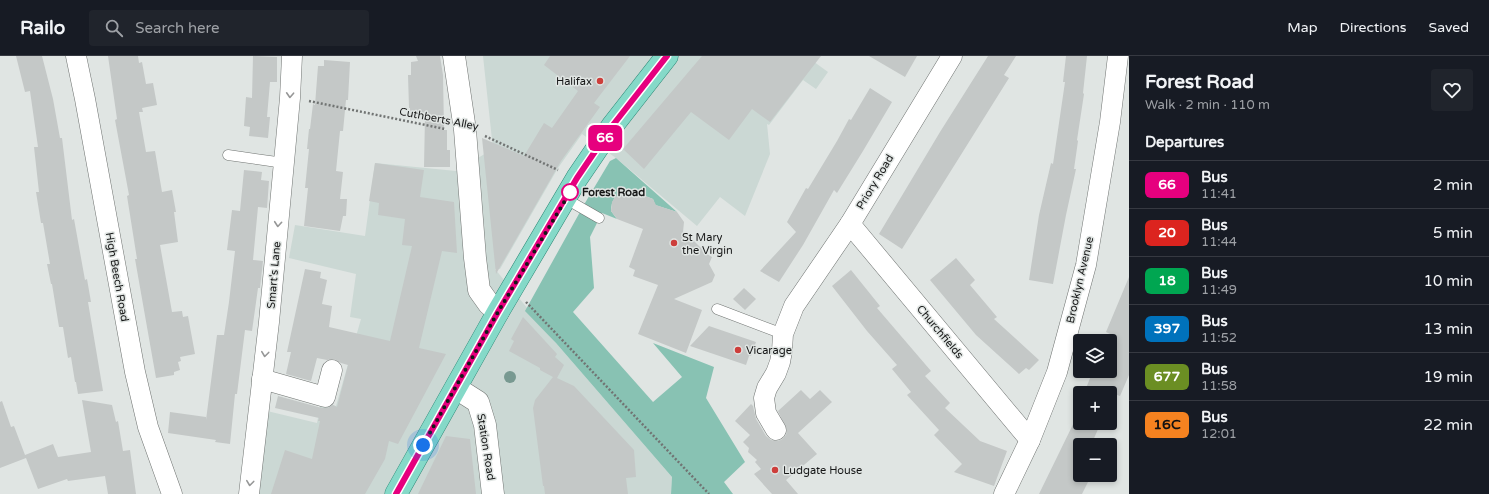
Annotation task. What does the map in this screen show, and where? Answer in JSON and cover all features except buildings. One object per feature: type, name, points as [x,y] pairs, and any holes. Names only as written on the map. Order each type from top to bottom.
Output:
[{"type":"main road","points":[[396,494],[498,312],[513,289],[577,178],[613,125],[667,56]]},
{"type":"street","name":"High Beech Road","points":[[76,56],[87,107],[135,372],[148,427],[172,494]]},
{"type":"street","name":"Smart's Lane","points":[[249,494],[284,164],[292,56]]},
{"type":"street","points":[[454,56],[466,130],[475,258],[479,290],[489,304],[498,312]]},
{"type":"street","name":"Priory Road","points":[[776,430],[766,413],[764,398],[767,388],[776,373],[780,362],[783,334],[794,306],[850,224],[952,56]]},
{"type":"street","name":"Brooklyn Avenue","points":[[1004,494],[1030,440],[1057,372],[1086,265],[1110,122],[1118,56]]},
{"type":"street","name":"Churchfields","points":[[850,224],[1030,440]]},
{"type":"street","points":[[262,379],[325,397],[332,370]]},
{"type":"street","name":"Station Road","points":[[456,388],[478,402],[485,425],[493,494]]},
{"type":"lane","points":[[228,155],[284,164]]},
{"type":"lane","points":[[566,199],[599,218]]},
{"type":"lane","points":[[717,309],[783,334]]},
{"type":"path","name":"Cuthberts Alley","points":[[290,98],[449,130],[466,130],[481,134],[577,178]]},
{"type":"path","points":[[513,289],[710,494]]},
{"type":"shaded area","points":[[483,56],[806,56],[828,72],[816,89],[803,80],[769,125],[767,124],[770,154],[745,216],[720,197],[697,226],[616,158],[582,134],[558,168],[500,269],[495,269],[556,343],[672,477],[671,494],[255,494],[263,410],[317,423],[321,402],[336,406],[361,319],[350,317],[356,274],[289,258],[295,225],[365,236],[375,163],[456,171],[493,149]]},
{"type":"green space","points":[[616,158],[677,212],[655,205],[653,199],[635,192],[631,195],[622,194],[616,197],[612,202],[611,211],[617,219],[602,213],[590,237],[594,288],[573,312],[653,402],[682,377],[653,343],[714,367],[706,398],[745,462],[724,482],[733,494],[671,494],[672,477],[556,343],[525,311],[585,203],[610,161]]},
{"type":"bus line","name":"66","points":[[396,494],[498,312],[513,289],[577,178],[613,125],[667,56]]},
{"type":"place","name":"Halifax","points":[[600,81]]},
{"type":"place","name":"Forest Road","points":[[570,192]]},
{"type":"place","name":"St Mary the Virgin","points":[[674,243]]},
{"type":"place","name":"Vicarage","points":[[738,350]]},
{"type":"place","name":"Ludgate House","points":[[775,470]]},
{"type":"route","points":[[423,445],[498,312],[572,189],[570,192]]}]
